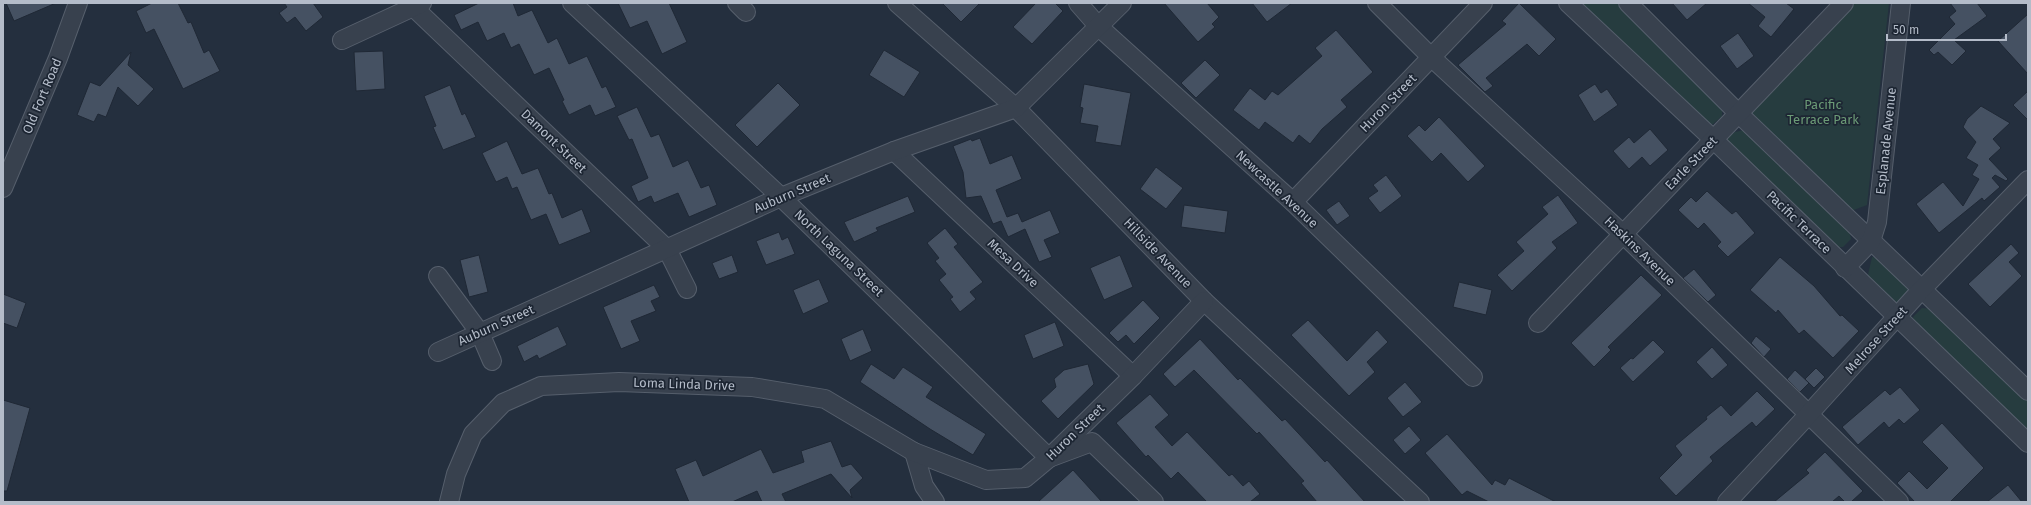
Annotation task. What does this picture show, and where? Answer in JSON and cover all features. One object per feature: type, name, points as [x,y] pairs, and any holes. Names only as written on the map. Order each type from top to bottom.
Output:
[{"type":"street","name":"Old Fort Road","points":[[3,188],[58,58],[78,3]]},
{"type":"street","name":"North Laguna Street","points":[[572,3],[781,197],[1049,458]]},
{"type":"street","name":"Hillside Avenue","points":[[897,3],[1016,108],[1204,301],[1420,502]]},
{"type":"street","name":"Newcastle Avenue","points":[[1078,3],[1099,27],[1293,202],[1472,377]]},
{"type":"street","name":"Auburn Street","points":[[438,352],[781,197],[894,151],[1016,108],[1122,3]]},
{"type":"street","name":"Haskins Avenue","points":[[1377,3],[1431,57],[1623,234],[1808,416],[1899,502]]},
{"type":"street","name":"Huron Street","points":[[1293,202],[1483,3]]},
{"type":"street","name":"Pacific Terrace","points":[[1568,3],[1714,140],[2028,443]]},
{"type":"street","points":[[1628,3],[1738,113],[2028,391]]},
{"type":"street","name":"Earle Street","points":[[1538,323],[1844,3]]},
{"type":"street","name":"Esplanade Avenue","points":[[1845,268],[1871,241],[1877,222],[1901,3]]},
{"type":"street","points":[[342,40],[414,4]]},
{"type":"street","name":"Damont Street","points":[[414,4],[667,249],[687,289]]},
{"type":"street","name":"Mesa Drive","points":[[894,151],[1133,376]]},
{"type":"street","name":"Melrose Street","points":[[1727,502],[1808,416],[1921,290],[2028,180]]},
{"type":"street","points":[[438,276],[480,333],[492,361]]},
{"type":"street","name":"Huron Street","points":[[914,452],[986,480],[1024,478],[1049,458],[1133,376],[1204,301]]},
{"type":"street","name":"Loma Linda Drive","points":[[449,502],[456,474],[473,434],[503,403],[541,386],[619,382],[752,387],[824,399],[914,452]]},
{"type":"street","points":[[1049,458],[1092,442],[1154,502]]},
{"type":"street","points":[[914,452],[924,486],[934,502]]},
{"type":"green space","points":[[1575,3],[1617,3],[1722,106],[1722,116],[1713,124],[1703,124]]},
{"type":"green space","name":"Pacific Terrace Park","points":[[1854,3],[1889,3],[1867,205],[1851,211],[1745,114]]},
{"type":"green space","points":[[1744,130],[1849,230],[1851,239],[1843,247],[1834,247],[1727,146],[1728,137],[1735,132]]},
{"type":"green space","points":[[1872,257],[1882,258],[1907,283],[1908,294],[1900,303],[1890,304],[1867,279]]},
{"type":"green space","points":[[1922,308],[1934,309],[2028,399],[2028,437],[1915,329],[1913,317]]},
{"type":"building","points":[[6,3],[56,3],[14,21]]},
{"type":"building","points":[[152,3],[178,3],[188,23],[191,22],[204,53],[209,50],[220,71],[183,89],[154,29],[146,33],[136,11]]},
{"type":"building","points":[[284,3],[313,3],[323,17],[306,31],[295,17],[287,23],[279,13],[287,7]]},
{"type":"building","points":[[479,3],[513,3],[518,16],[532,10],[548,43],[557,38],[569,64],[587,56],[602,88],[606,86],[616,107],[595,116],[590,105],[569,115],[562,101],[564,100],[549,68],[534,75],[519,44],[511,48],[504,33],[487,41],[478,22],[461,30],[454,15]]},
{"type":"building","points":[[618,3],[669,3],[687,42],[662,54],[647,21],[630,28]]},
{"type":"building","points":[[942,3],[980,3],[961,22]]},
{"type":"building","points":[[1036,3],[1055,3],[1063,11],[1032,44],[1013,27]]},
{"type":"building","points":[[1164,3],[1207,3],[1219,17],[1212,24],[1215,27],[1198,42]]},
{"type":"building","points":[[1252,3],[1292,3],[1267,22]]},
{"type":"building","points":[[1519,3],[1556,39],[1539,56],[1527,44],[1486,78],[1493,86],[1485,92],[1458,65],[1506,24],[1502,21]]},
{"type":"building","points":[[1672,3],[1707,3],[1687,20]]},
{"type":"building","points":[[1748,3],[1786,3],[1794,9],[1771,37],[1758,26],[1765,17]]},
{"type":"building","points":[[1950,3],[1977,3],[1987,16],[1954,40],[1966,51],[1952,65],[1938,52],[1934,55],[1929,50],[1955,24],[1949,17],[1956,11]]},
{"type":"building","points":[[2028,14],[2028,74],[1998,41]]},
{"type":"building","points":[[1336,30],[1373,72],[1341,100],[1347,107],[1322,129],[1310,144],[1299,135],[1293,143],[1265,122],[1259,130],[1233,110],[1250,88],[1265,100],[1272,91],[1278,95],[1322,56],[1315,48]]},
{"type":"building","points":[[1738,33],[1754,56],[1737,69],[1720,46]]},
{"type":"building","points":[[884,50],[920,72],[904,97],[869,75]]},
{"type":"building","points":[[383,51],[385,89],[356,91],[354,52]]},
{"type":"building","points":[[131,52],[128,65],[154,89],[138,106],[118,87],[106,117],[98,114],[94,122],[77,115],[90,82],[100,86]]},
{"type":"building","points":[[1205,60],[1220,75],[1196,98],[1181,83]]},
{"type":"building","points":[[778,83],[800,105],[757,147],[735,125]]},
{"type":"building","points":[[1084,84],[1131,93],[1121,146],[1095,142],[1098,126],[1080,123],[1083,108],[1080,107]]},
{"type":"building","points":[[1595,84],[1601,93],[1607,89],[1618,105],[1594,122],[1578,95]]},
{"type":"building","points":[[450,85],[462,115],[465,113],[476,137],[443,150],[433,127],[436,126],[424,96]]},
{"type":"building","points":[[2028,91],[2028,120],[2013,105]]},
{"type":"building","points":[[1981,106],[2010,123],[1993,139],[2001,148],[1989,159],[2008,179],[2006,181],[1995,175],[1992,178],[2000,187],[1984,201],[1982,198],[1939,233],[1916,204],[1943,182],[1963,206],[1979,179],[1972,175],[1978,165],[1966,158],[1976,142],[1963,127],[1967,119]]},
{"type":"building","points":[[637,107],[651,137],[659,134],[673,167],[688,160],[701,188],[709,185],[717,205],[689,217],[678,193],[654,203],[651,196],[638,202],[631,186],[648,178],[632,139],[629,140],[617,116]]},
{"type":"building","points":[[1439,117],[1485,166],[1468,182],[1441,153],[1432,162],[1407,136],[1419,125],[1425,131]]},
{"type":"building","points":[[1650,129],[1668,150],[1650,166],[1642,157],[1629,169],[1613,151],[1629,137],[1634,143]]},
{"type":"building","points":[[980,138],[990,164],[1012,155],[1022,179],[996,190],[1007,217],[1018,213],[1022,222],[1050,210],[1060,233],[1044,240],[1052,257],[1039,262],[1025,229],[1008,237],[1001,221],[993,224],[981,196],[966,198],[963,172],[953,146],[971,139],[972,141]]},
{"type":"building","points":[[507,141],[522,174],[538,168],[549,194],[552,193],[562,218],[582,209],[591,232],[559,245],[546,214],[531,220],[517,187],[512,189],[507,177],[496,182],[482,153]]},
{"type":"building","points":[[1156,167],[1183,188],[1166,209],[1140,189]]},
{"type":"building","points":[[1386,175],[1402,196],[1380,213],[1368,198],[1378,191],[1373,185]]},
{"type":"building","points":[[1707,191],[1732,214],[1736,211],[1755,233],[1728,257],[1717,246],[1721,242],[1704,223],[1698,229],[1678,210],[1691,197],[1696,202]]},
{"type":"building","points":[[1558,195],[1578,223],[1552,242],[1557,248],[1512,291],[1497,275],[1524,251],[1516,242],[1548,214],[1542,207]]},
{"type":"building","points":[[908,196],[915,212],[876,228],[878,231],[854,242],[844,222]]},
{"type":"building","points":[[1339,201],[1350,216],[1337,225],[1326,210]]},
{"type":"building","points":[[1184,205],[1228,211],[1225,233],[1181,227]]},
{"type":"building","points":[[945,228],[958,244],[954,247],[983,282],[970,292],[976,299],[960,312],[950,299],[953,297],[939,280],[946,274],[935,261],[939,258],[927,243]]},
{"type":"building","points":[[779,232],[782,240],[788,237],[795,254],[766,265],[756,241]]},
{"type":"building","points":[[2011,244],[2019,253],[2009,262],[2022,276],[1990,307],[1968,284]]},
{"type":"building","points":[[479,255],[488,292],[469,297],[460,260]]},
{"type":"building","points":[[732,255],[738,272],[719,279],[712,263]]},
{"type":"building","points":[[1120,255],[1133,287],[1104,300],[1090,268]]},
{"type":"building","points":[[1780,257],[1814,286],[1840,316],[1842,315],[1859,331],[1833,358],[1804,330],[1799,334],[1778,310],[1776,313],[1750,290]]},
{"type":"building","points":[[1694,269],[1716,295],[1708,302],[1683,278]]},
{"type":"building","points":[[1641,275],[1662,295],[1608,347],[1611,350],[1594,367],[1571,343]]},
{"type":"building","points":[[819,279],[829,302],[803,314],[793,290]]},
{"type":"building","points":[[1459,282],[1492,290],[1486,315],[1453,307]]},
{"type":"building","points":[[654,285],[660,297],[651,301],[656,311],[631,321],[640,341],[621,349],[603,307]]},
{"type":"building","points":[[3,294],[26,303],[17,328],[3,323]]},
{"type":"building","points":[[1143,300],[1160,318],[1134,344],[1126,335],[1118,342],[1109,333]]},
{"type":"building","points":[[1308,320],[1347,361],[1377,330],[1388,342],[1367,362],[1375,372],[1349,396],[1291,335]]},
{"type":"building","points":[[1055,322],[1064,346],[1033,359],[1024,335]]},
{"type":"building","points":[[558,326],[567,345],[539,359],[537,355],[524,362],[517,346]]},
{"type":"building","points":[[863,329],[872,351],[850,361],[841,339]]},
{"type":"building","points":[[1756,336],[1771,349],[1764,357],[1751,343]]},
{"type":"building","points":[[1200,339],[1238,380],[1240,378],[1282,421],[1285,419],[1325,462],[1327,460],[1365,502],[1317,502],[1301,483],[1304,481],[1259,432],[1257,434],[1194,370],[1175,387],[1163,374]]},
{"type":"building","points":[[1653,340],[1665,352],[1633,382],[1620,368],[1631,358],[1633,359]]},
{"type":"building","points":[[1712,347],[1728,365],[1712,379],[1696,362]]},
{"type":"building","points":[[871,364],[894,379],[903,367],[933,387],[926,397],[986,434],[973,455],[930,429],[860,382]]},
{"type":"building","points":[[1088,364],[1094,384],[1058,419],[1041,401],[1056,387],[1054,379],[1064,370]]},
{"type":"building","points":[[1816,368],[1825,377],[1814,388],[1805,379]]},
{"type":"building","points":[[1795,370],[1809,383],[1800,392],[1787,379]]},
{"type":"building","points":[[1405,382],[1422,402],[1403,417],[1387,398]]},
{"type":"building","points":[[1900,387],[1920,410],[1904,424],[1899,419],[1889,428],[1884,422],[1858,445],[1842,427],[1885,390],[1890,395]]},
{"type":"building","points":[[1757,391],[1775,409],[1756,427],[1752,422],[1710,457],[1713,461],[1676,496],[1659,478],[1682,455],[1675,446],[1721,405],[1731,416]]},
{"type":"building","points":[[1150,394],[1169,415],[1155,427],[1172,446],[1187,432],[1229,476],[1232,474],[1243,486],[1249,481],[1260,494],[1250,502],[1207,502],[1178,472],[1171,479],[1148,455],[1146,457],[1116,423]]},
{"type":"building","points":[[3,400],[30,408],[7,491],[3,491]]},
{"type":"building","points":[[1942,423],[1984,468],[1950,502],[1913,502],[1914,501],[1897,483],[1909,471],[1927,489],[1948,468],[1922,442]]},
{"type":"building","points":[[1409,426],[1421,440],[1405,454],[1393,440]]},
{"type":"building","points":[[1447,434],[1492,485],[1495,480],[1505,485],[1509,478],[1556,502],[1489,502],[1467,491],[1462,495],[1425,453]]},
{"type":"building","points":[[831,441],[842,467],[851,464],[863,478],[850,490],[852,498],[831,474],[782,494],[786,502],[762,502],[757,491],[732,502],[689,502],[675,469],[696,460],[703,476],[761,449],[773,473],[804,462],[801,451]]},
{"type":"building","points":[[1825,452],[1863,491],[1851,502],[1845,502],[1839,496],[1832,502],[1774,502],[1809,473],[1806,470]]},
{"type":"building","points":[[1073,470],[1102,502],[1038,502]]},
{"type":"building","points":[[2008,485],[2022,502],[1987,502]]}]
